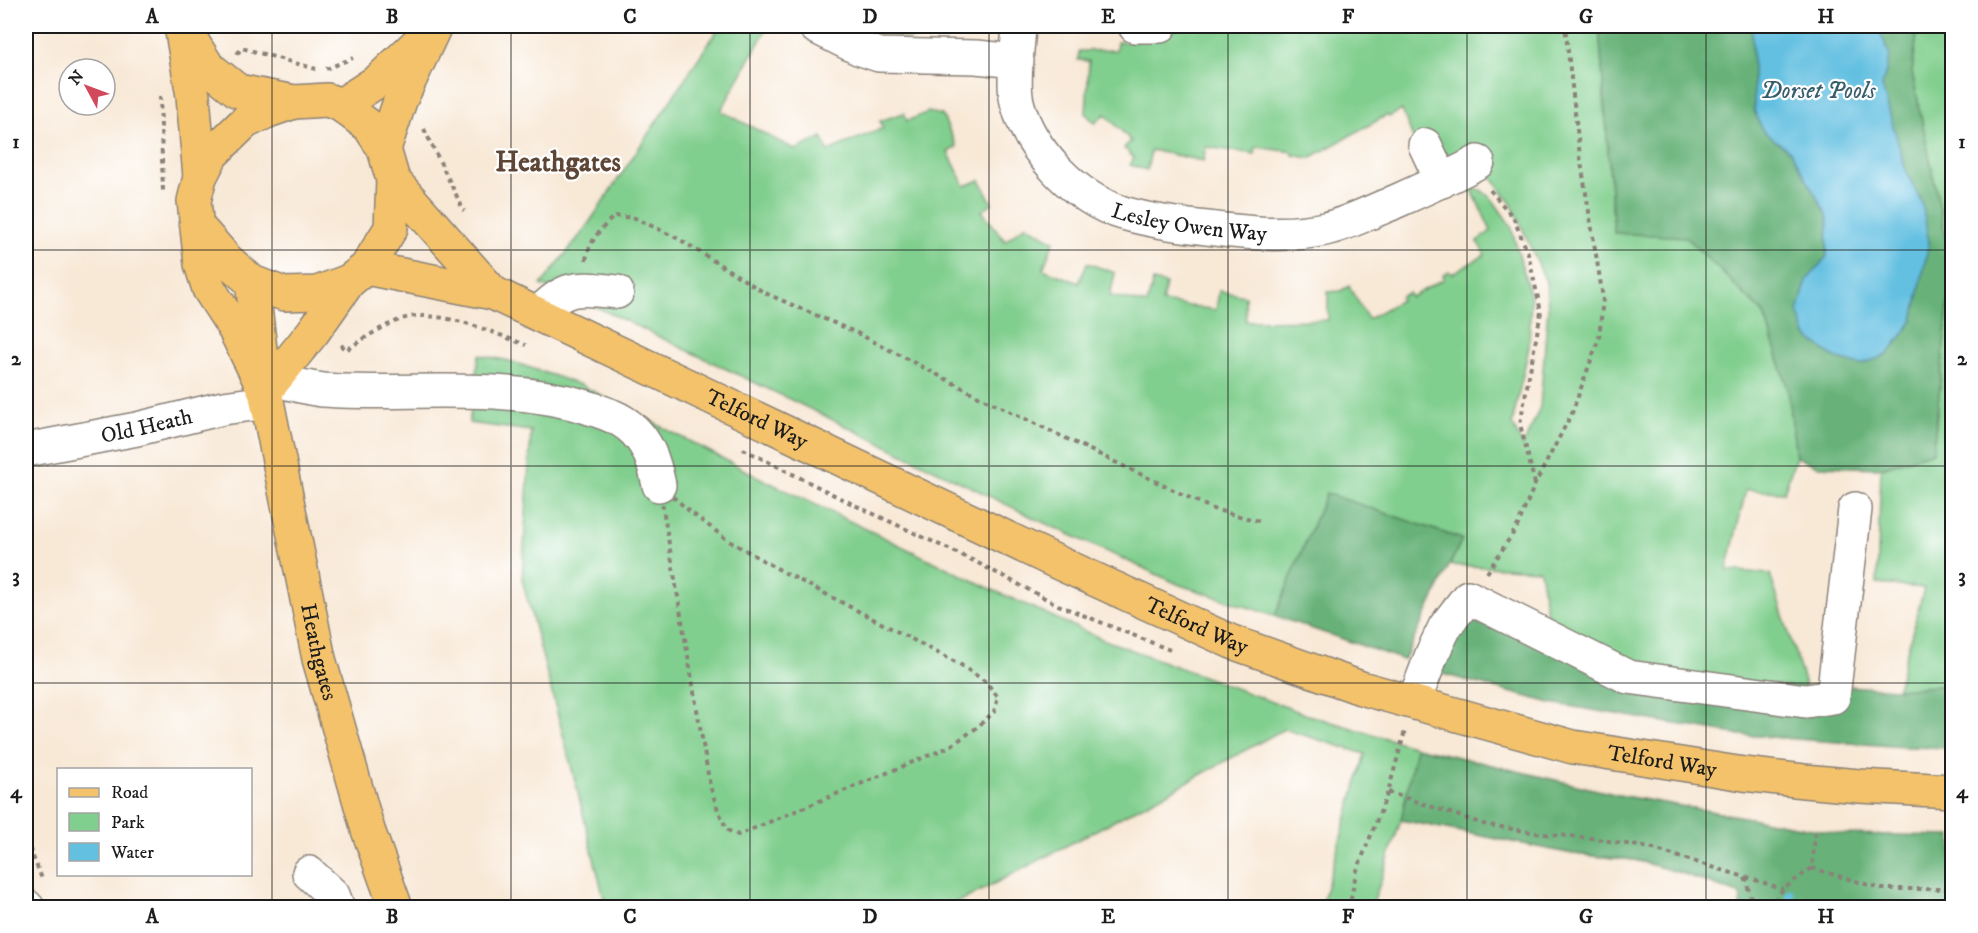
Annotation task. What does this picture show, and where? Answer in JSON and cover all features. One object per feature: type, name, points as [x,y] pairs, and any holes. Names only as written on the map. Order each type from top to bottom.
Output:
[{"type":"main road","points":[[182,26],[208,67],[238,91],[294,102],[327,100],[341,105],[369,126],[384,149],[393,180],[391,228],[268,391],[209,289],[201,264],[194,201],[200,177],[212,154],[245,122],[294,102]]},
{"type":"main road","points":[[182,26],[193,96],[200,177]]},
{"type":"main road","points":[[341,105],[379,80],[435,27]]},
{"type":"main road","points":[[384,149],[400,101],[435,27]]},
{"type":"main road","name":"Telford Way","points":[[393,180],[493,292]]},
{"type":"main road","points":[[197,226],[227,260],[252,282],[284,294],[317,293],[357,275]]},
{"type":"main road","name":"Telford Way","points":[[357,275],[493,292],[1059,563],[1221,637],[1361,688],[1410,716],[1573,747],[1744,774],[1881,788],[1953,791]]},
{"type":"main road","name":"Heathgates","points":[[252,282],[268,391],[319,658],[368,830],[396,908]]},
{"type":"street","name":"Lesley Owen Way","points":[[1019,26],[1017,101],[1024,122],[1036,145],[1052,167],[1072,184],[1098,202],[1121,213],[1239,232],[1296,233],[1326,228],[1357,218],[1442,182],[1483,174]]},
{"type":"street","points":[[1134,26],[1161,26]]},
{"type":"street","points":[[816,27],[858,48],[879,55],[976,57],[1017,62]]},
{"type":"street","points":[[1425,145],[1442,182]]},
{"type":"street","points":[[539,314],[553,298],[581,288],[617,292]]},
{"type":"street","points":[[268,391],[474,392],[535,396],[573,403],[606,413],[628,425],[648,447],[659,485]]},
{"type":"street","name":"Old Heath","points":[[26,450],[137,429],[223,408],[268,391]]},
{"type":"street","points":[[1410,716],[1432,654],[1445,627],[1468,597],[1628,677],[1806,701],[1833,697],[1855,509]]},
{"type":"street","points":[[309,873],[333,895],[338,908]]},
{"type":"path","points":[[1468,597],[1517,527],[1535,484],[1572,413],[1599,338],[1603,298],[1580,156],[1565,26]]},
{"type":"path","points":[[236,55],[242,48],[322,70],[354,58]]},
{"type":"path","points":[[425,121],[424,130],[464,212]]},
{"type":"path","points":[[1483,174],[1514,217],[1528,253],[1541,312],[1520,424],[1535,484]]},
{"type":"path","points":[[581,288],[588,248],[598,232],[614,216],[635,218],[679,239],[765,293],[857,333],[986,400],[1213,509],[1262,522]]},
{"type":"path","points":[[339,343],[346,350],[380,328],[416,316]]},
{"type":"path","points":[[659,485],[729,540],[780,570],[961,665],[986,682],[998,697],[994,712],[949,747],[738,835],[727,830],[710,786],[659,485]]},
{"type":"path","points":[[1348,908],[1356,873],[1388,792],[1410,716]]},
{"type":"path","points":[[1388,792],[1483,824],[1650,848],[1783,889]]},
{"type":"path","points":[[1770,908],[1783,889],[1812,868],[1815,833]]},
{"type":"path","points":[[26,840],[33,900]]},
{"type":"path","points":[[1812,868],[1882,889],[1953,889]]},
{"type":"path","points":[[1745,877],[1754,908]]},
{"type":"green space","points":[[720,26],[768,26],[721,111],[796,150],[822,137],[828,151],[883,128],[880,121],[904,113],[907,121],[928,112],[942,115],[957,147],[948,152],[965,186],[980,180],[992,203],[982,211],[1005,241],[1026,225],[1054,241],[1043,269],[1079,283],[1087,263],[1115,273],[1110,296],[1147,304],[1153,281],[1166,284],[1162,302],[1216,310],[1219,291],[1245,296],[1246,321],[1328,320],[1328,292],[1340,291],[1349,286],[1368,319],[1401,300],[1400,297],[1408,293],[1411,297],[1444,279],[1443,275],[1449,271],[1451,274],[1485,255],[1477,241],[1491,231],[1471,188],[1481,190],[1493,200],[1511,226],[1531,298],[1529,347],[1512,424],[1523,446],[1540,407],[1548,308],[1546,282],[1512,205],[1472,151],[1450,157],[1439,150],[1415,143],[1402,110],[1389,117],[1387,115],[1310,158],[1293,155],[1293,152],[1256,147],[1255,154],[1206,147],[1203,161],[1151,150],[1147,170],[1130,165],[1134,158],[1124,148],[1131,141],[1105,114],[1095,123],[1086,114],[1089,61],[1078,60],[1079,51],[1116,50],[1117,42],[1133,42],[1189,26],[1503,26],[1522,29],[1523,26],[1599,26],[1614,233],[1686,236],[1764,314],[1788,389],[1796,457],[1784,492],[1746,490],[1727,570],[1770,574],[1806,688],[1640,671],[1549,629],[1540,570],[1450,565],[1462,539],[1326,494],[1275,616],[1180,585],[1038,520],[586,302],[541,285],[585,229]]},
{"type":"green space","points":[[865,26],[955,26],[955,33],[906,39]]},
{"type":"green space","points":[[1599,26],[1918,26],[1912,72],[1952,268],[1933,452],[1881,468],[1818,466],[1796,457],[1788,389],[1764,314],[1686,237],[1614,233]]},
{"type":"green space","points":[[1918,26],[1952,26],[1952,268],[1912,72]]},
{"type":"green space","points":[[1952,268],[1952,685],[1897,689],[1924,588],[1877,584],[1881,468],[1933,452]]},
{"type":"green space","points":[[479,355],[510,361],[581,385],[764,480],[993,590],[1102,639],[1308,715],[1416,747],[1618,795],[1806,828],[1681,873],[1635,860],[1573,854],[1401,820],[1372,907],[1321,907],[1365,754],[1284,729],[965,899],[941,907],[606,907],[522,579],[531,431],[469,423]]},
{"type":"green space","points":[[1326,493],[1462,539],[1404,660],[1275,616]]},
{"type":"green space","points":[[1487,615],[1653,690],[1847,686],[1897,689],[1952,685],[1952,748],[1904,747],[1741,735],[1550,703],[1439,673],[1467,616]]},
{"type":"green space","points":[[1416,747],[1618,795],[1842,834],[1952,836],[1952,907],[1740,907],[1741,895],[1681,873],[1635,860],[1573,854],[1401,820]]},
{"type":"water","name":"Dorset Pools","points":[[1752,26],[1878,26],[1890,56],[1882,86],[1906,171],[1922,203],[1929,243],[1913,321],[1887,355],[1860,365],[1835,358],[1806,336],[1798,311],[1807,280],[1827,256],[1828,217],[1791,152],[1763,131],[1754,110]]},
{"type":"waterway","points":[[1790,893],[1791,908]]},
{"type":"district","name":"Heathgates","points":[[558,162]]}]
